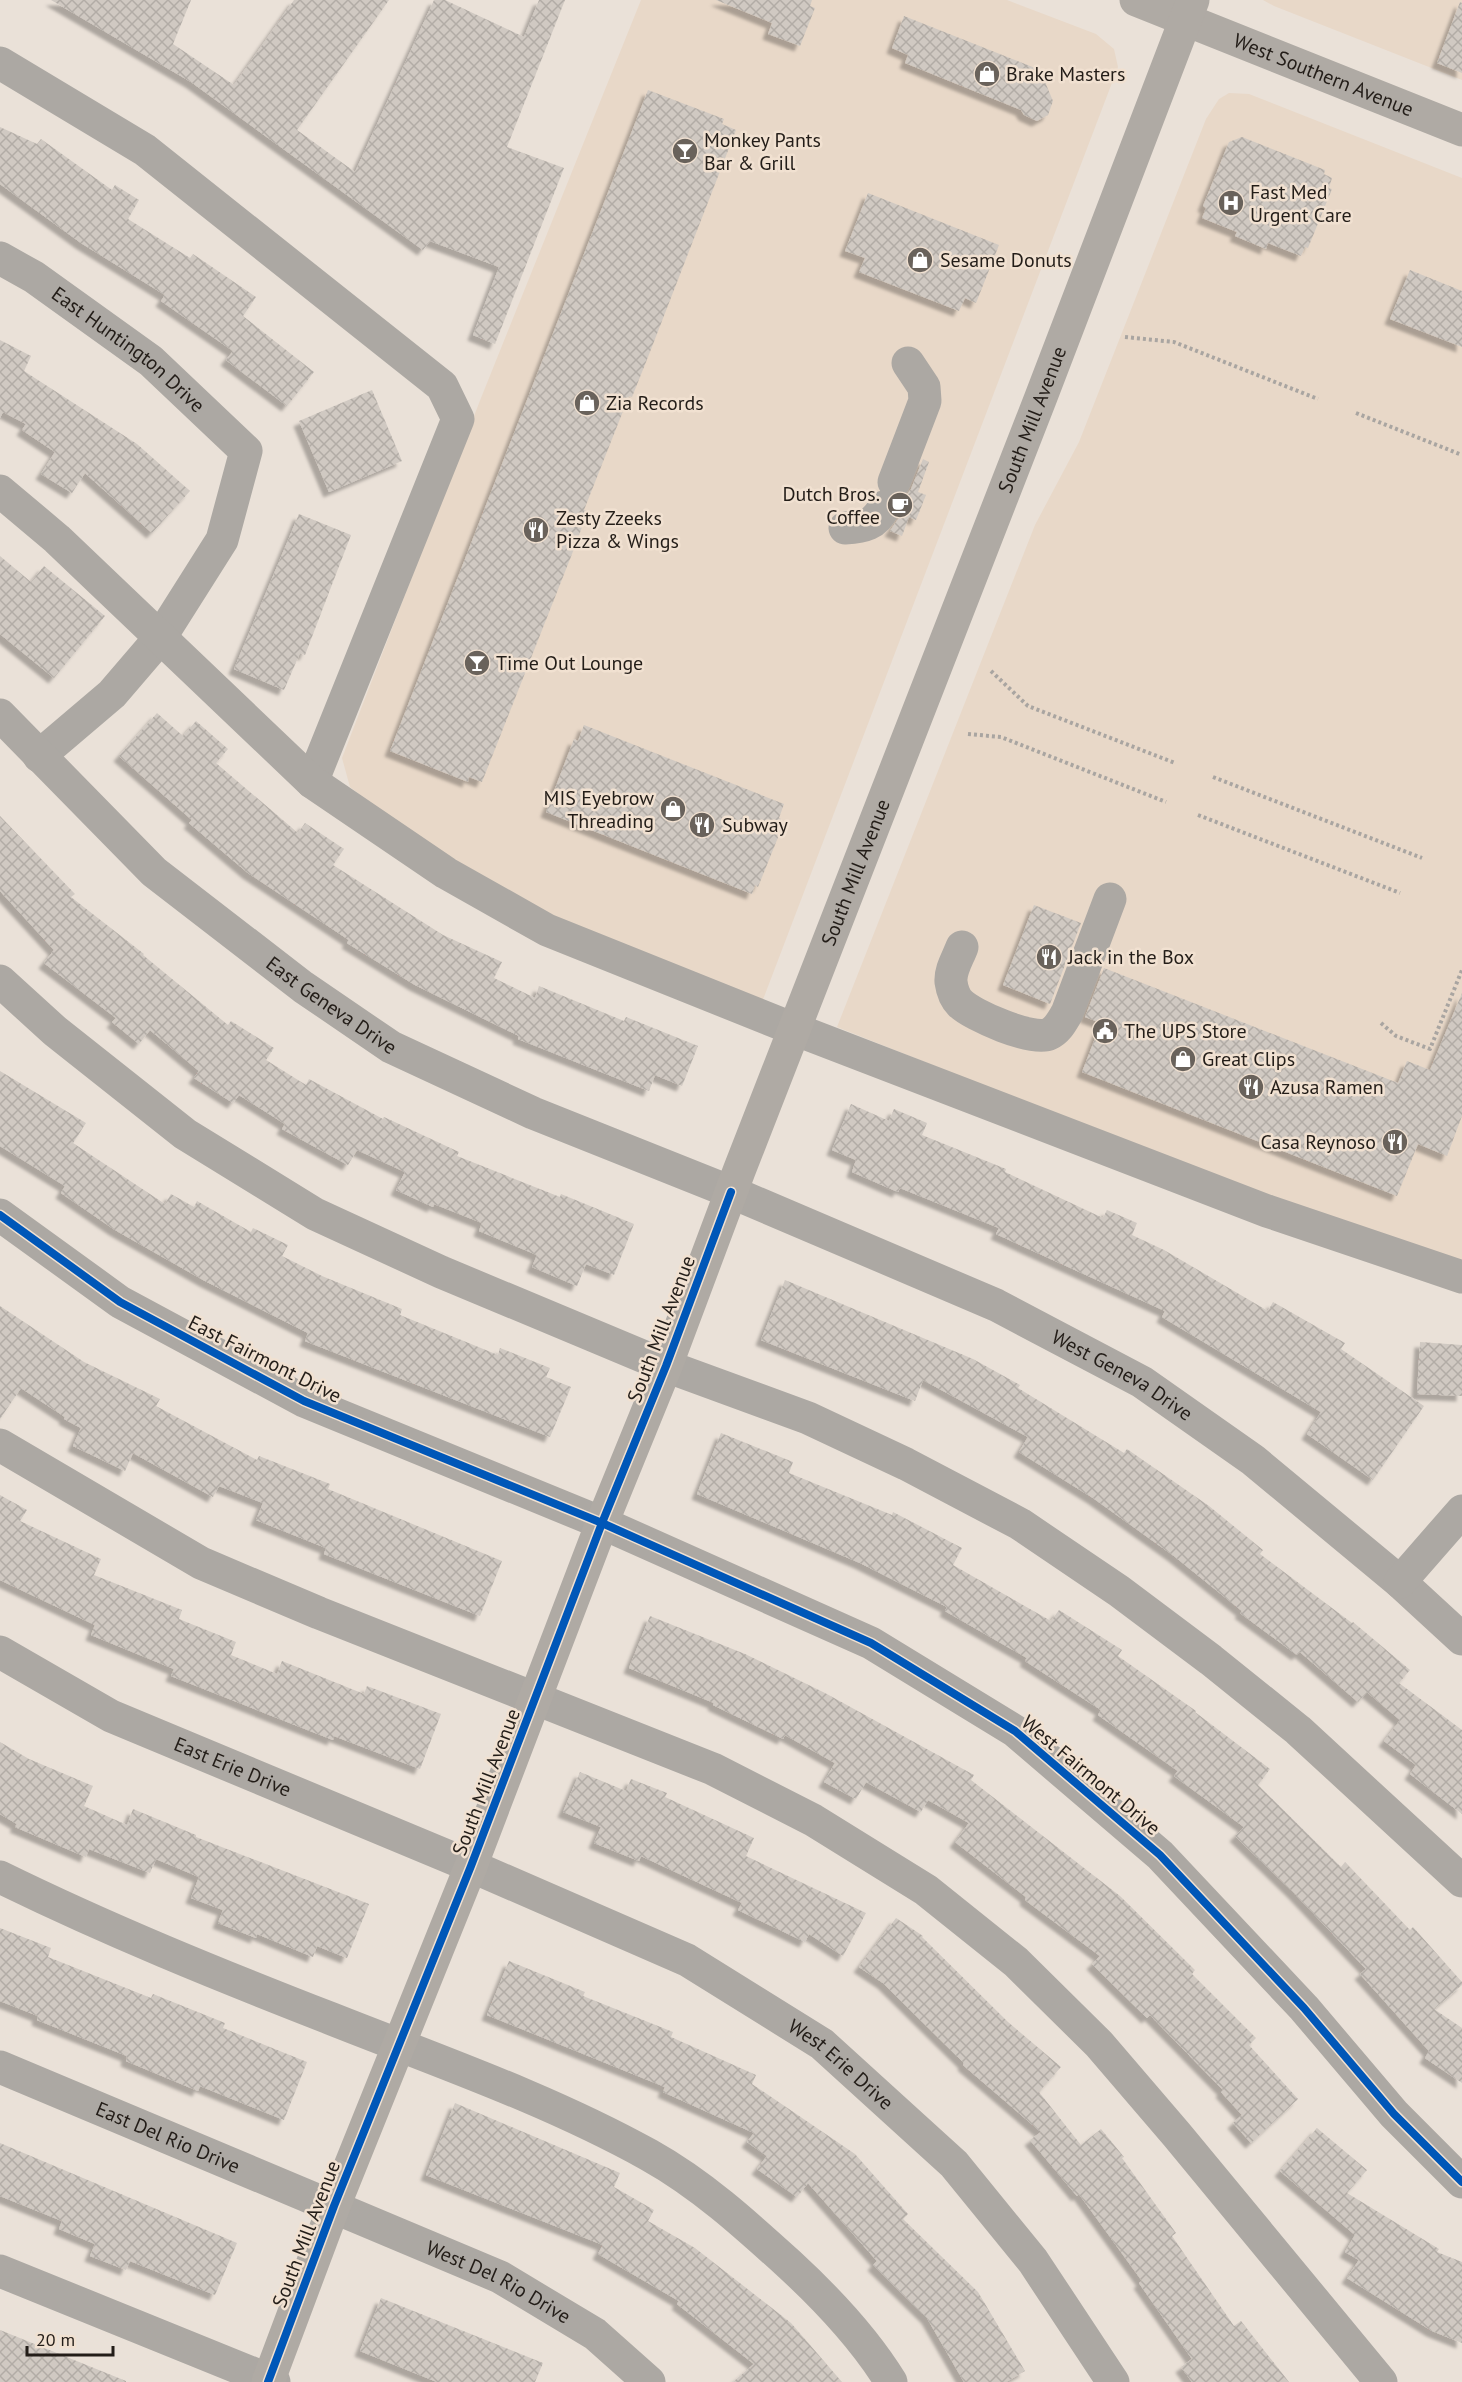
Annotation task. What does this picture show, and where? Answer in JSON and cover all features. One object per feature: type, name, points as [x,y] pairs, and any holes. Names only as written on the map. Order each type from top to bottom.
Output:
[{"type":"main road","name":"West Southern Avenue","points":[[1136,0],[1189,10],[1462,130]]},
{"type":"main road","name":"South Mill Avenue","points":[[270,2381],[334,2206],[471,1866],[602,1523],[666,1366],[731,1192],[1041,397],[1189,10]]},
{"type":"street","points":[[0,63],[145,150],[442,386],[458,419],[312,782]]},
{"type":"street","name":"East Huntington Drive","points":[[0,258],[34,277],[151,361],[246,451],[222,540],[160,638]]},
{"type":"street","points":[[845,528],[872,524],[889,495],[926,401],[924,387],[908,363]]},
{"type":"street","points":[[0,491],[57,539],[312,782],[446,873],[547,930],[794,1029],[1267,1211],[1462,1277]]},
{"type":"street","points":[[39,756],[112,694],[160,638]]},
{"type":"street","name":"East Geneva Drive","points":[[0,715],[154,872],[303,987],[391,1047],[532,1113],[731,1192]]},
{"type":"street","points":[[962,947],[952,972],[951,981],[960,1003],[969,1010],[1025,1034],[1048,1035],[1060,1026],[1067,1013],[1110,899]]},
{"type":"street","points":[[0,981],[55,1031],[185,1134],[315,1214],[441,1272],[666,1366],[808,1418],[906,1464],[1020,1524],[1119,1591],[1290,1723],[1462,1881]]},
{"type":"street","name":"West Geneva Drive","points":[[731,1192],[996,1305],[1142,1382],[1253,1460],[1400,1582],[1462,1639]]},
{"type":"street","name":"East Fairmont Drive","points":[[0,1215],[120,1302],[304,1401],[602,1523]]},
{"type":"street","points":[[0,1445],[201,1563],[320,1613],[713,1769],[813,1820],[926,1890],[1016,1962],[1099,2044],[1381,2382]]},
{"type":"street","points":[[1400,1582],[1462,1511]]},
{"type":"street","name":"West Fairmont Drive","points":[[602,1523],[871,1642],[1015,1731],[1160,1855],[1304,2008],[1394,2114],[1462,2182]]},
{"type":"street","name":"East Erie Drive","points":[[0,1652],[111,1716],[471,1866]]},
{"type":"street","name":"West Erie Drive","points":[[471,1866],[687,1960],[822,2044],[954,2164],[1033,2261],[1113,2382]]},
{"type":"street","points":[[0,1877],[75,1914],[241,1984],[560,2111],[650,2156],[724,2206],[820,2293],[880,2364],[891,2382]]},
{"type":"street","name":"East Del Rio Drive","points":[[0,2067],[334,2206]]},
{"type":"street","name":"West Del Rio Drive","points":[[334,2206],[500,2277],[595,2334],[649,2382]]},
{"type":"street","points":[[0,2271],[270,2381]]},
{"type":"path","points":[[1125,338],[1174,342],[1318,399]]},
{"type":"path","points":[[1356,413],[1462,455]]},
{"type":"path","points":[[991,671],[1028,706],[1175,763]]},
{"type":"path","points":[[968,734],[1001,737],[1166,802]]},
{"type":"path","points":[[1213,777],[1422,858]]},
{"type":"path","points":[[1198,815],[1400,893]]},
{"type":"path","points":[[1381,1023],[1396,1036],[1431,1049],[1462,970]]},
{"type":"shaded area","points":[[641,0],[1007,0],[1096,34],[1114,49],[1118,67],[761,1005],[540,911],[401,827],[350,787],[342,758],[481,398]]},
{"type":"shaded area","points":[[1263,0],[1462,0],[1462,80],[1274,6]]},
{"type":"shaded area","points":[[1229,93],[1249,94],[1462,178],[1462,1262],[1195,1170],[837,1027],[1035,525],[1079,442],[1206,119],[1219,99]]},
{"type":"building","points":[[51,0],[191,0],[173,44],[234,85],[294,0],[389,0],[297,130],[355,172],[434,0],[445,0],[524,37],[539,0],[565,0],[507,147],[564,168],[495,344],[473,335],[499,267],[430,241],[423,250],[191,82]]},
{"type":"building","points":[[716,0],[812,0],[810,6],[815,8],[800,46],[768,34],[772,23]]},
{"type":"building","points":[[1460,2],[1462,3],[1462,73],[1437,63]]},
{"type":"building","name":"Brake Masters","points":[[904,16],[1040,70],[1053,101],[1048,115],[1037,121],[1024,115],[1021,110],[905,63],[908,55],[892,48]]},
{"type":"building","points":[[648,90],[724,119],[722,124],[736,130],[632,397],[629,396],[584,510],[588,511],[572,554],[482,782],[469,777],[468,782],[390,751]]},
{"type":"building","points":[[0,127],[37,144],[41,139],[112,190],[115,185],[139,200],[128,219],[190,258],[193,254],[256,297],[243,316],[314,372],[287,406],[226,360],[233,351],[161,301],[165,295],[81,243],[0,184]]},
{"type":"building","points":[[1242,137],[1325,170],[1324,174],[1332,178],[1329,188],[1332,189],[1308,248],[1305,247],[1301,256],[1268,243],[1266,249],[1235,236],[1237,232],[1202,218],[1206,208],[1203,206],[1229,142]]},
{"type":"building","points":[[868,193],[999,245],[976,303],[965,298],[959,311],[859,272],[865,258],[845,251]]},
{"type":"building","points":[[1410,270],[1462,291],[1462,347],[1390,319]]},
{"type":"building","points":[[0,340],[31,356],[24,371],[137,444],[190,491],[152,533],[85,473],[72,493],[41,474],[55,452],[22,430],[26,424],[3,412],[0,418]]},
{"type":"building","points":[[372,390],[402,461],[329,492],[299,421]]},
{"type":"building","points":[[923,459],[929,462],[918,492],[926,495],[916,520],[909,517],[902,536],[890,531],[903,508],[901,499],[911,489]]},
{"type":"building","points":[[299,514],[351,535],[305,655],[300,653],[284,690],[234,669]]},
{"type":"building","points":[[0,556],[31,582],[44,566],[105,616],[54,678],[0,634]]},
{"type":"building","points":[[157,713],[183,736],[196,721],[228,749],[216,763],[298,833],[305,823],[344,849],[333,865],[443,935],[502,962],[494,978],[535,998],[539,986],[624,1021],[626,1017],[698,1046],[682,1086],[655,1075],[649,1091],[518,1039],[519,1036],[415,985],[347,943],[349,940],[248,873],[189,823],[192,820],[119,756]]},
{"type":"building","points":[[584,725],[784,804],[777,829],[781,830],[758,887],[755,885],[752,894],[546,812],[574,739],[578,741]]},
{"type":"building","points":[[0,816],[75,894],[71,897],[144,954],[228,1025],[231,1021],[274,1048],[266,1060],[306,1085],[309,1079],[383,1119],[384,1117],[459,1152],[457,1156],[560,1197],[561,1194],[634,1224],[614,1275],[586,1264],[577,1286],[532,1267],[537,1255],[479,1231],[482,1223],[434,1204],[433,1207],[396,1190],[405,1172],[357,1150],[348,1165],[282,1129],[285,1124],[239,1095],[233,1103],[194,1078],[199,1071],[150,1030],[139,1044],[112,1022],[116,1018],[44,963],[54,950],[0,891]]},
{"type":"building","name":"Jack in the Box","points":[[1034,905],[1081,923],[1050,1004],[1003,985]]},
{"type":"building","points":[[1104,968],[1398,1083],[1407,1061],[1430,1070],[1462,993],[1462,1116],[1447,1156],[1418,1144],[1397,1196],[1082,1072],[1101,1023],[1085,1017]]},
{"type":"building","points":[[0,1071],[86,1123],[73,1143],[165,1204],[171,1194],[194,1207],[197,1201],[251,1232],[253,1228],[288,1245],[282,1256],[322,1276],[402,1309],[400,1315],[498,1355],[500,1348],[550,1368],[546,1377],[571,1387],[550,1437],[305,1341],[308,1333],[205,1281],[115,1230],[61,1193],[65,1186],[0,1146]]},
{"type":"building","points":[[851,1104],[889,1121],[894,1109],[927,1123],[922,1135],[1006,1169],[1005,1172],[1103,1218],[1107,1210],[1137,1223],[1132,1235],[1164,1250],[1268,1311],[1273,1302],[1345,1343],[1341,1349],[1424,1406],[1373,1480],[1307,1434],[1321,1412],[1162,1317],[1165,1311],[996,1234],[999,1228],[900,1188],[898,1192],[852,1172],[856,1160],[832,1150]]},
{"type":"building","points":[[785,1280],[973,1359],[1020,1385],[1018,1388],[1124,1453],[1127,1449],[1209,1506],[1263,1550],[1260,1554],[1353,1622],[1410,1670],[1399,1683],[1462,1730],[1462,1814],[1410,1774],[1416,1765],[1384,1741],[1400,1720],[1367,1692],[1358,1702],[1300,1652],[1297,1655],[1240,1613],[1242,1611],[1174,1556],[1093,1498],[1019,1452],[1028,1437],[923,1380],[915,1401],[761,1340]]},
{"type":"building","points":[[0,1306],[84,1362],[160,1399],[156,1406],[257,1460],[259,1456],[330,1484],[328,1489],[502,1561],[480,1616],[324,1554],[326,1548],[256,1520],[263,1503],[219,1486],[213,1497],[133,1453],[125,1471],[73,1446],[81,1428],[64,1419],[65,1417],[21,1388],[0,1419]]},
{"type":"building","points":[[1420,1342],[1462,1345],[1462,1396],[1417,1394]]},
{"type":"building","points":[[721,1433],[793,1462],[789,1473],[892,1515],[893,1512],[962,1548],[953,1565],[1051,1621],[1059,1610],[1122,1650],[1118,1656],[1196,1711],[1270,1769],[1258,1785],[1341,1867],[1345,1862],[1410,1930],[1413,1927],[1462,1982],[1462,1985],[1434,2009],[1462,2028],[1462,2083],[1425,2058],[1429,2051],[1360,1974],[1366,1969],[1293,1892],[1235,1836],[1244,1827],[1174,1776],[1178,1771],[1098,1715],[1101,1710],[1025,1661],[1027,1658],[945,1611],[947,1607],[860,1563],[697,1494]]},
{"type":"building","points":[[0,1495],[27,1510],[20,1521],[101,1559],[94,1575],[182,1610],[179,1619],[236,1642],[231,1655],[277,1674],[282,1661],[364,1694],[367,1686],[441,1714],[420,1769],[334,1736],[333,1740],[171,1676],[174,1669],[91,1635],[95,1625],[0,1580]]},
{"type":"building","points":[[650,1616],[745,1654],[825,1693],[974,1775],[971,1780],[1120,1896],[1195,1970],[1192,1974],[1256,2038],[1249,2045],[1298,2099],[1251,2143],[1233,2123],[1242,2115],[1221,2092],[1223,2090],[1150,2015],[1147,2018],[1092,1964],[1100,1956],[1025,1900],[1026,1897],[955,1842],[969,1823],[928,1800],[921,1812],[866,1782],[856,1799],[824,1782],[835,1763],[785,1735],[783,1739],[713,1705],[714,1703],[629,1668]]},
{"type":"building","points":[[0,1742],[29,1759],[93,1786],[84,1806],[127,1825],[133,1809],[196,1835],[196,1837],[369,1904],[347,1958],[317,1946],[313,1957],[257,1934],[256,1938],[218,1923],[223,1910],[191,1898],[199,1877],[156,1859],[150,1873],[89,1849],[86,1857],[15,1827],[17,1824],[0,1814]]},
{"type":"building","points":[[580,1772],[626,1791],[631,1779],[667,1793],[665,1797],[754,1838],[746,1856],[866,1913],[843,1956],[809,1934],[805,1942],[738,1910],[742,1903],[641,1856],[639,1861],[594,1843],[601,1827],[563,1812]]},
{"type":"building","points":[[896,1918],[923,1936],[1008,2022],[1061,2067],[1039,2092],[1081,2145],[1101,2129],[1124,2157],[1122,2158],[1176,2233],[1172,2236],[1234,2326],[1241,2321],[1289,2382],[1192,2382],[1181,2367],[1192,2359],[1139,2283],[1142,2281],[1079,2194],[1077,2196],[1030,2140],[1041,2132],[963,2065],[964,2063],[883,1983],[859,1967]]},
{"type":"building","points":[[0,1928],[51,1948],[48,1957],[151,1998],[153,1994],[225,2023],[223,2028],[307,2062],[284,2120],[200,2086],[198,2091],[126,2061],[127,2056],[37,2020],[38,2016],[0,2001]]},
{"type":"building","points":[[509,1961],[585,1992],[583,1996],[673,2032],[671,2037],[756,2075],[752,2084],[855,2154],[908,2214],[903,2219],[978,2292],[1025,2371],[1006,2382],[964,2382],[927,2318],[873,2265],[877,2261],[808,2183],[797,2197],[757,2169],[767,2156],[747,2142],[754,2133],[663,2092],[665,2087],[487,2015]]},
{"type":"building","points":[[455,2103],[620,2173],[614,2187],[654,2210],[648,2221],[695,2248],[791,2323],[842,2382],[733,2382],[754,2364],[677,2304],[679,2301],[598,2254],[603,2245],[426,2175]]},
{"type":"building","points":[[1317,2128],[1367,2170],[1347,2193],[1439,2249],[1437,2252],[1462,2262],[1462,2343],[1432,2331],[1347,2278],[1359,2260],[1345,2252],[1355,2235],[1280,2171]]},
{"type":"building","points":[[0,2143],[237,2243],[215,2295],[130,2261],[126,2270],[90,2256],[95,2244],[59,2229],[62,2221],[0,2196]]},
{"type":"building","points":[[381,2298],[543,2363],[535,2382],[437,2382],[360,2351]]},
{"type":"building","points":[[0,2330],[126,2381],[126,2382],[0,2382]]},
{"type":"cycle path","points":[[268,2382],[334,2206],[471,1866],[602,1523],[666,1366],[731,1192]]},
{"type":"cycle path","points":[[0,1215],[120,1302],[304,1401],[602,1523],[871,1643],[1015,1731],[1160,1855],[1304,2008],[1394,2114],[1462,2182]]},
{"type":"place","name":"Brake Masters","points":[[987,74]]},
{"type":"place","name":"Monkey Pants Bar & Grill","points":[[685,151]]},
{"type":"place","name":"Fast Med Urgent Care","points":[[1231,203]]},
{"type":"place","name":"Sesame Donuts","points":[[920,260]]},
{"type":"place","name":"Zia Records","points":[[587,403]]},
{"type":"place","name":"Dutch Bros. Coffee","points":[[900,505]]},
{"type":"place","name":"Zesty Zzeeks Pizza & Wings","points":[[536,530]]},
{"type":"place","name":"Time Out Lounge","points":[[477,663]]},
{"type":"place","name":"MIS Eyebrow Threading","points":[[673,809]]},
{"type":"place","name":"Subway","points":[[702,825]]},
{"type":"place","name":"Jack in the Box","points":[[1049,957]]},
{"type":"place","name":"The UPS Store","points":[[1105,1031]]},
{"type":"place","name":"Great Clips","points":[[1183,1059]]},
{"type":"place","name":"Azusa Ramen","points":[[1251,1087]]},
{"type":"place","name":"Casa Reynoso","points":[[1395,1142]]}]
